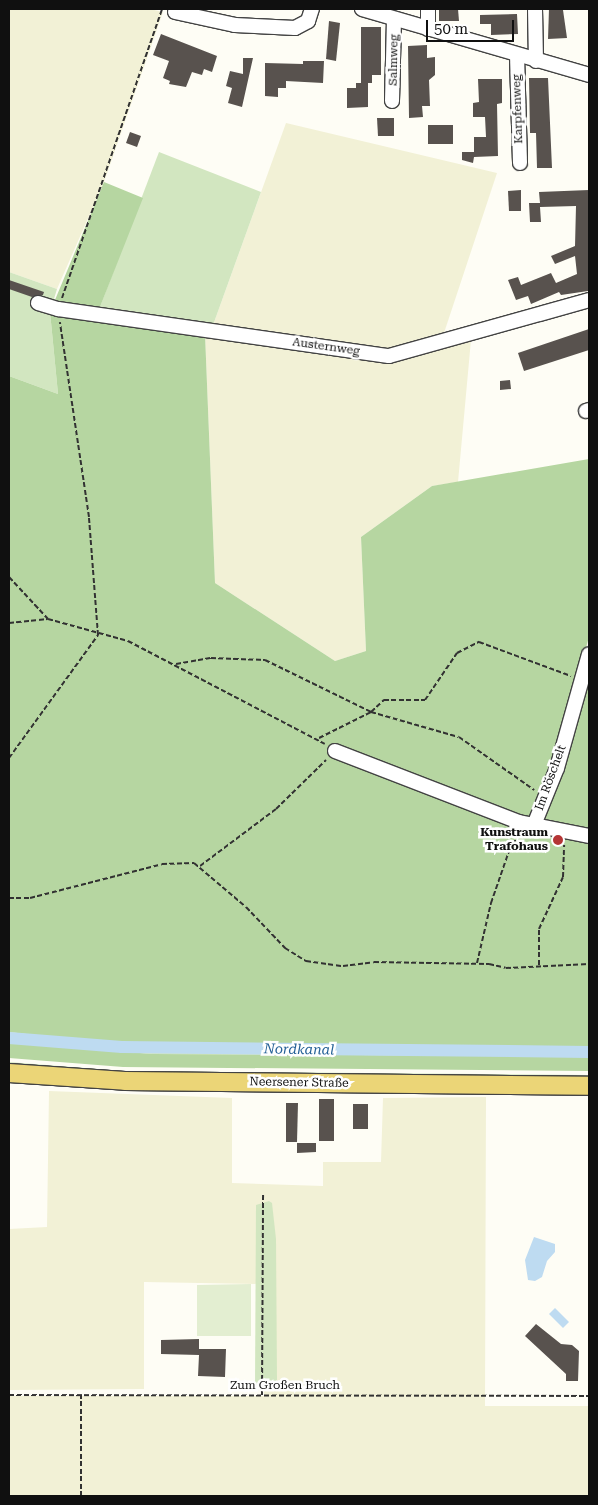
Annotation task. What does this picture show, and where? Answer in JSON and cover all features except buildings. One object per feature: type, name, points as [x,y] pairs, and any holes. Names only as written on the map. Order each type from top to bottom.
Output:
[{"type":"main road","name":"Neersener Straße","points":[[9,1073],[125,1081],[589,1086]]},
{"type":"street","points":[[169,10],[235,25],[295,28],[308,21],[312,9]]},
{"type":"street","points":[[362,9],[589,75]]},
{"type":"street","points":[[428,9],[428,29]]},
{"type":"street","points":[[535,9],[536,61]]},
{"type":"street","name":"Salmweg","points":[[392,101],[395,84],[394,19]]},
{"type":"street","name":"Karpfenweg","points":[[517,55],[520,163]]},
{"type":"street","name":"Austernweg","points":[[38,303],[58,309],[389,356],[589,300]]},
{"type":"street","name":"Im Röschelt","points":[[589,654],[557,768],[534,825],[589,836]]},
{"type":"street","points":[[335,751],[519,822],[534,825]]},
{"type":"path","points":[[9,758],[98,635],[89,517],[58,309],[169,10]]},
{"type":"path","points":[[9,577],[48,619]]},
{"type":"path","points":[[9,623],[48,619],[128,641],[319,738],[335,751],[276,809],[200,866],[162,864],[30,898],[9,898]]},
{"type":"path","points":[[319,738],[371,712],[384,700],[425,700],[457,653],[479,642],[566,676],[583,676]]},
{"type":"path","points":[[176,664],[211,658],[265,660],[371,712],[459,738],[521,778],[544,798]]},
{"type":"path","points":[[477,963],[491,903],[509,851],[519,835],[519,822]]},
{"type":"path","points":[[539,964],[540,930],[563,877],[565,831]]},
{"type":"path","points":[[200,866],[285,948],[306,961],[343,966],[374,962],[477,963],[506,968],[539,964],[589,964]]},
{"type":"path","points":[[262,1395],[263,1195]]},
{"type":"path","name":"Zum Großen Bruch","points":[[9,1395],[589,1396]]},
{"type":"path","points":[[81,1395],[81,1496]]},
{"type":"green space","points":[[9,9],[150,9],[163,12],[104,182],[57,289],[9,272]]},
{"type":"green space","points":[[286,123],[497,173],[442,339],[388,352],[212,328]]},
{"type":"green space","points":[[159,152],[261,192],[212,328],[98,312]]},
{"type":"green space","points":[[104,182],[143,198],[98,312],[205,334],[215,583],[335,661],[366,651],[361,537],[432,486],[589,459],[589,637],[580,669],[589,672],[589,1047],[153,1043],[76,1040],[9,1032],[9,376],[58,394],[50,312]]},
{"type":"green space","points":[[9,272],[57,289],[50,312],[58,394],[9,376]]},
{"type":"green space","points":[[205,334],[388,358],[471,340],[458,482],[432,486],[361,537],[366,651],[335,661],[215,583]]},
{"type":"green space","points":[[9,1032],[76,1040],[153,1043],[589,1047],[589,1056],[152,1054],[9,1042]]},
{"type":"green space","points":[[9,1042],[152,1054],[589,1056],[589,1071],[123,1067],[9,1058]]},
{"type":"green space","points":[[9,1062],[123,1071],[589,1075],[589,1079],[123,1075],[9,1067]]},
{"type":"green space","points":[[49,1091],[232,1098],[232,1183],[323,1186],[323,1162],[381,1162],[383,1098],[486,1097],[485,1406],[589,1406],[589,1496],[9,1496],[9,1396],[264,1396],[262,1284],[144,1282],[144,1389],[9,1390],[9,1229],[47,1227]]},
{"type":"green space","points":[[269,1201],[272,1203],[276,1239],[277,1380],[268,1386],[255,1386],[256,1205]]},
{"type":"green space","points":[[251,1284],[251,1336],[197,1336],[197,1285]]},
{"type":"water","points":[[534,1237],[555,1244],[555,1252],[547,1261],[542,1277],[535,1281],[528,1280],[525,1260]]},
{"type":"water","points":[[555,1308],[569,1322],[563,1328],[549,1314]]},
{"type":"waterway","name":"Nordkanal","points":[[9,1038],[122,1047],[589,1052]]},
{"type":"place","name":"Kunstraum Trafohaus","points":[[558,840]]}]
